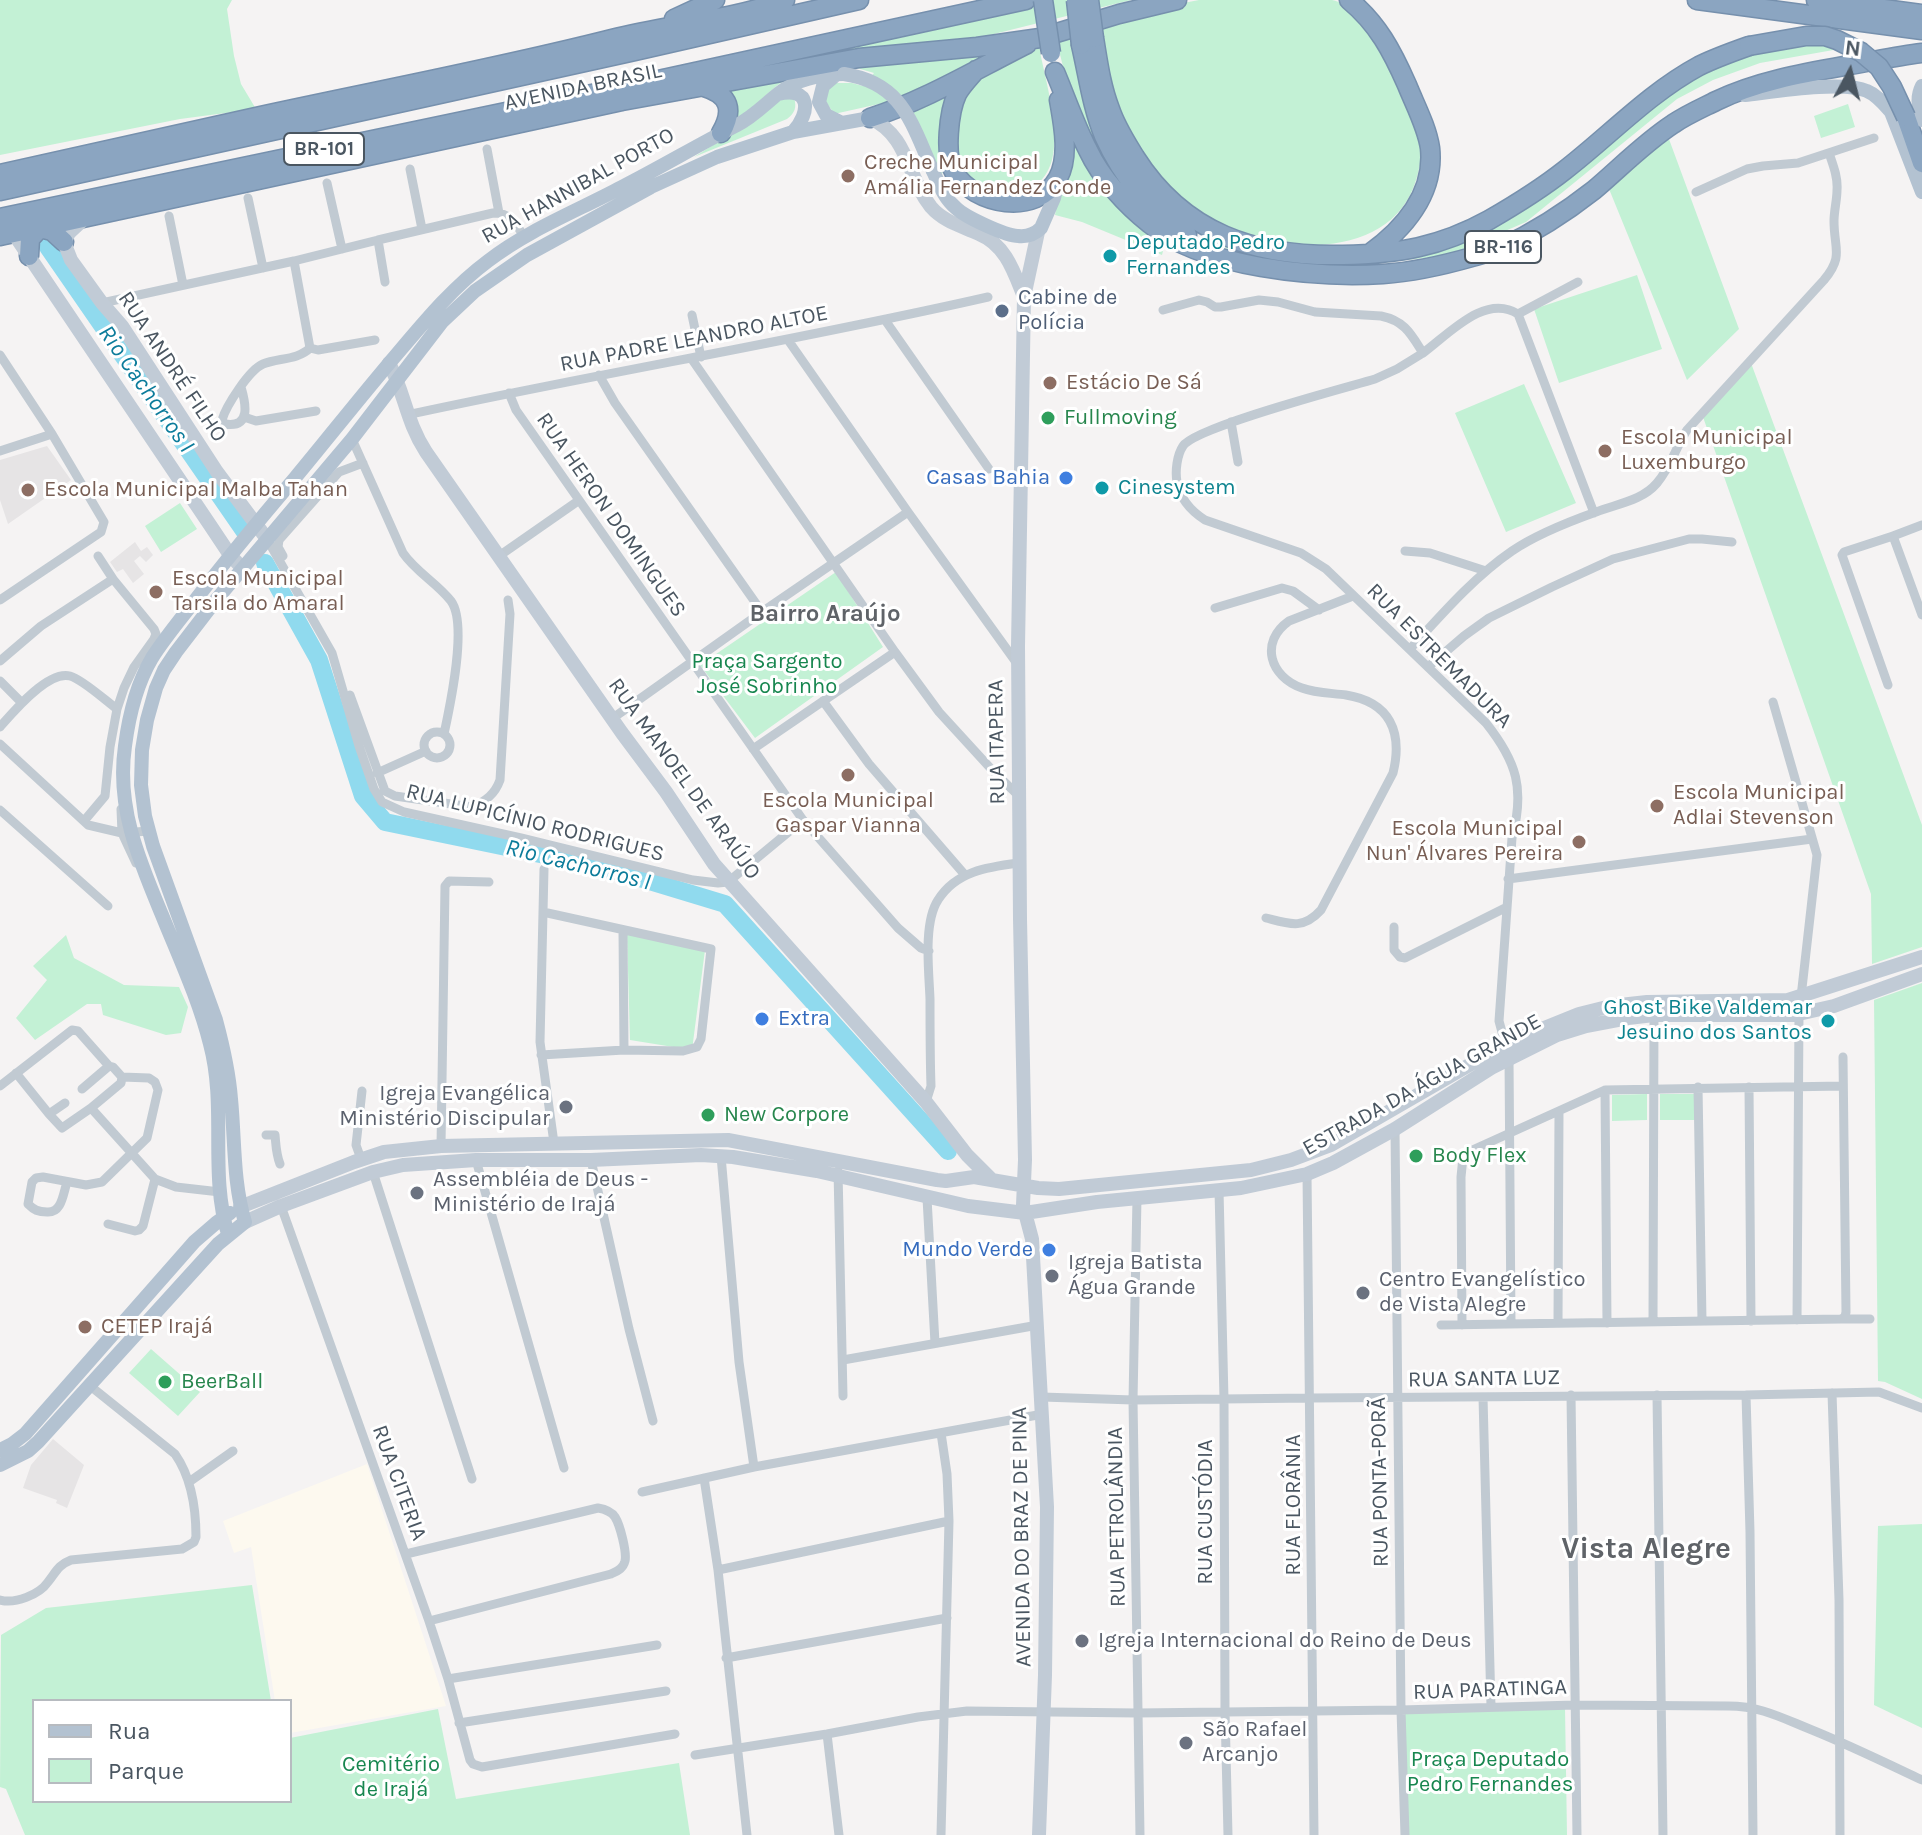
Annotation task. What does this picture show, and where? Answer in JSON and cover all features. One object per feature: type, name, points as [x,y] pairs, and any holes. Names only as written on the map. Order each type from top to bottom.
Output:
[{"type":"highway","points":[[629,35],[715,0]]},
{"type":"highway","name":"AVENIDA BRASIL","points":[[0,174],[727,16],[785,0]]},
{"type":"highway","name":"AVENIDA BRASIL","points":[[0,191],[859,0]]},
{"type":"highway","name":"AVENIDA BRASIL","points":[[0,218],[1026,0]]},
{"type":"highway","points":[[976,70],[959,90],[954,103],[949,161],[967,186],[983,196],[1011,202],[1035,199],[1050,189],[1059,177],[1064,149],[1062,113],[1049,54],[1043,0]]},
{"type":"highway","name":"BR-116","points":[[1076,0],[1088,42],[1097,116],[1105,137],[1143,198],[1184,234],[1240,262],[1282,270],[1338,274],[1384,274],[1446,265],[1498,249],[1532,231],[1592,191],[1675,122],[1725,97],[1815,71],[1922,53]]},
{"type":"highway","points":[[1089,0],[1088,42],[1103,90],[1120,132],[1146,174],[1193,219],[1220,234],[1272,251],[1304,255],[1369,254],[1421,248],[1487,220],[1563,172],[1669,85],[1699,66],[1749,46],[1806,36],[1825,36],[1837,40],[1861,52],[1879,67],[1914,118],[1922,163]]},
{"type":"highway","name":"AVENIDA BRASIL","points":[[7,235],[592,108],[859,58],[977,47],[1049,54],[1119,14],[1177,0]]},
{"type":"highway","points":[[1349,0],[1366,14],[1385,42],[1402,75],[1430,147],[1430,162],[1420,202],[1389,240],[1369,254]]},
{"type":"highway","points":[[1697,0],[1922,30]]},
{"type":"highway","points":[[1816,0],[1922,14]]},
{"type":"highway","points":[[870,118],[902,108],[976,70],[1049,54]]},
{"type":"highway","points":[[1049,54],[1089,153],[1135,211],[1152,226],[1181,243],[1240,262]]},
{"type":"highway","points":[[421,99],[484,69]]},
{"type":"highway","points":[[592,108],[649,82]]},
{"type":"highway","points":[[704,87],[717,92],[727,103],[728,117],[721,133]]},
{"type":"highway","points":[[29,256],[30,239],[40,228],[52,231],[63,240]]},
{"type":"main road","points":[[841,74],[823,86],[819,102],[826,115],[842,123]]},
{"type":"main road","name":"RUA HANNIBAL PORTO","points":[[228,1234],[220,1192],[218,1095],[210,1045],[172,939],[124,830],[122,783],[128,725],[140,683],[166,638],[230,555],[454,289],[491,258],[524,237],[625,186],[755,114],[777,94],[802,80],[841,74],[860,76],[884,87],[905,110],[945,195],[962,213],[1011,235],[1024,236],[1038,232]]},
{"type":"main road","points":[[1725,97],[1844,87],[1867,91],[1891,112],[1922,192]]},
{"type":"main road","points":[[777,94],[791,92],[804,100],[806,112],[793,132]]},
{"type":"main road","points":[[1914,118],[1920,93]]},
{"type":"main road","name":"RUA HANNIBAL PORTO","points":[[245,1222],[231,1095],[216,1020],[145,816],[141,785],[142,750],[147,720],[164,670],[216,600],[352,439],[442,322],[475,291],[527,255],[651,187],[717,157],[793,132],[870,118]]},
{"type":"main road","points":[[651,187],[683,169],[680,154]]},
{"type":"main road","points":[[1038,232],[1047,218],[1059,177]]},
{"type":"main road","name":"ESTRADA DA ÁGUA GRANDE","points":[[0,1450],[25,1434],[194,1242],[244,1200]]},
{"type":"main road","name":"ESTRADA DA ÁGUA GRANDE","points":[[0,1465],[28,1451],[38,1442],[228,1234],[245,1222]]},
{"type":"street","name":"RUA ITAPERA","points":[[870,118],[888,128],[896,137],[931,206],[957,226],[986,237],[1000,249],[1024,297]]},
{"type":"street","points":[[1696,192],[1747,169],[1798,163],[1874,138]]},
{"type":"street","points":[[487,149],[499,213]]},
{"type":"street","points":[[1410,649],[1486,571],[1512,551],[1594,513],[1636,498],[1655,486],[1687,430],[1831,272],[1837,253],[1834,215],[1838,188],[1829,153]]},
{"type":"street","points":[[410,169],[422,229]]},
{"type":"street","points":[[327,183],[342,249]]},
{"type":"street","points":[[248,198],[263,268]]},
{"type":"street","points":[[102,303],[499,213],[514,220],[524,237]]},
{"type":"street","points":[[169,216],[183,285]]},
{"type":"street","points":[[63,240],[84,219]]},
{"type":"street","name":"RUA ITAPERA","points":[[1016,1184],[1025,1168],[1018,665],[1024,297],[1038,232]]},
{"type":"street","points":[[7,235],[29,256],[230,555],[243,569]]},
{"type":"street","name":"RUA ANDRÉ FILHO","points":[[63,240],[71,260],[122,326],[217,472],[267,539]]},
{"type":"street","points":[[378,240],[385,282]]},
{"type":"street","points":[[294,261],[310,348]]},
{"type":"street","points":[[1578,282],[1520,317],[1594,513]]},
{"type":"street","name":"RUA PADRE LEANDRO ALTOE","points":[[405,408],[509,393],[696,358],[988,297]]},
{"type":"street","points":[[1163,310],[1199,300],[1215,307],[1259,300],[1315,312],[1381,316],[1405,326],[1423,353]]},
{"type":"street","name":"RUA ESTREMADURA","points":[[1511,1324],[1506,1052],[1499,1017],[1508,879],[1512,838],[1518,816],[1517,779],[1512,763],[1505,746],[1486,723],[1326,569],[1301,553],[1195,514],[1183,500],[1176,476],[1184,445],[1195,436],[1231,422],[1375,379],[1423,353],[1476,313],[1501,307],[1520,317]]},
{"type":"street","points":[[692,315],[696,358],[834,564],[939,712],[1020,797]]},
{"type":"street","points":[[885,320],[989,469]]},
{"type":"street","points":[[310,348],[324,350],[375,340]]},
{"type":"street","points":[[788,340],[1018,665]]},
{"type":"street","points":[[241,387],[246,403],[244,417],[231,426],[225,424],[222,420],[225,412],[241,387],[251,373],[263,364],[303,354],[310,348]]},
{"type":"street","points":[[0,355],[103,517],[103,529],[0,600]]},
{"type":"street","name":"RUA MANOEL DE ARAÚJO","points":[[389,363],[394,385],[419,442],[728,882],[926,1102],[967,1155],[992,1179]]},
{"type":"street","points":[[599,375],[623,415],[762,612]]},
{"type":"street","points":[[377,378],[394,385]]},
{"type":"street","name":"RUA HERON DOMINGUES","points":[[509,393],[516,410],[578,501],[803,820],[898,928],[929,951]]},
{"type":"street","points":[[244,417],[256,421],[316,411]]},
{"type":"street","points":[[1231,422],[1238,462]]},
{"type":"street","points":[[0,451],[52,434]]},
{"type":"street","points":[[352,439],[407,559],[443,592],[457,610],[459,624],[454,680],[444,734]]},
{"type":"street","points":[[363,463],[339,472],[279,540],[278,547],[332,649],[385,791],[395,796],[472,807],[492,794],[500,780],[510,614],[508,600]]},
{"type":"street","points":[[499,556],[578,501]]},
{"type":"street","points":[[613,718],[908,512]]},
{"type":"street","points":[[1888,685],[1842,555],[1922,525]]},
{"type":"street","points":[[1893,536],[1922,615]]},
{"type":"street","name":"RUA LUPICÍNIO RODRIGUES","points":[[267,539],[332,653],[361,752],[382,802],[404,812],[693,880],[728,882]]},
{"type":"street","points":[[1428,667],[1477,625],[1613,559],[1689,539],[1732,542]]},
{"type":"street","points":[[1405,551],[1430,553],[1486,571]]},
{"type":"street","points":[[86,823],[105,796],[110,747],[124,688],[156,634],[98,556]]},
{"type":"street","points":[[0,661],[41,626],[113,579]]},
{"type":"street","points":[[1215,608],[1282,588],[1293,591],[1319,610]]},
{"type":"street","points":[[1266,918],[1287,924],[1304,923],[1321,910],[1393,773],[1397,757],[1395,732],[1389,718],[1368,700],[1299,687],[1285,679],[1273,662],[1270,649],[1274,635],[1289,621],[1353,596]]},
{"type":"street","points":[[753,749],[895,652]]},
{"type":"street","points":[[0,727],[22,703],[54,677],[68,675],[74,678],[117,709]]},
{"type":"street","points":[[0,681],[22,703]]},
{"type":"street","points":[[823,701],[869,764],[965,875]]},
{"type":"street","points":[[1773,702],[1817,855],[1801,997]]},
{"type":"street","points":[[438,732],[444,734],[450,744],[449,750],[446,755],[435,758],[426,751],[426,738],[438,732]]},
{"type":"street","points":[[0,744],[86,823],[149,831]]},
{"type":"street","points":[[377,773],[426,751]]},
{"type":"street","points":[[0,810],[108,906]]},
{"type":"street","points":[[728,882],[803,820]]},
{"type":"street","points":[[1508,879],[1812,839]]},
{"type":"street","points":[[926,1102],[931,1086],[929,951],[935,906],[944,892],[965,875],[989,867],[1019,863]]},
{"type":"street","points":[[544,869],[541,1055],[554,1143]]},
{"type":"street","points":[[441,1146],[445,886],[449,881],[489,882]]},
{"type":"street","points":[[1394,927],[1394,950],[1405,958],[1507,907]]},
{"type":"street","points":[[541,1055],[692,1050],[697,1047],[701,1039],[711,949],[543,912]]},
{"type":"street","points":[[623,930],[624,1050]]},
{"type":"street","name":"ESTRADA DA ÁGUA GRANDE","points":[[244,1200],[384,1152],[441,1146],[737,1141],[786,1158],[838,1169],[943,1181],[974,1177],[1059,1189],[1251,1170],[1331,1145],[1566,1019],[1611,1006],[1659,1002],[1765,1002],[1801,997],[1922,957]]},
{"type":"street","name":"ESTRADA DA ÁGUA GRANDE","points":[[838,1169],[927,1198],[1025,1213],[1097,1202],[1241,1188],[1307,1174],[1351,1155],[1465,1083],[1506,1052],[1557,1035],[1586,1026],[1654,1015],[1799,1014],[1834,1006],[1922,974]]},
{"type":"street","points":[[1797,1320],[1799,1014]]},
{"type":"street","points":[[1653,1322],[1654,1015]]},
{"type":"street","points":[[0,1086],[72,1030],[78,1031],[122,1077],[149,1078],[155,1082],[158,1090],[147,1138],[102,1182],[86,1185],[67,1182],[36,1178],[32,1182],[28,1204],[40,1212],[52,1213],[60,1205],[67,1182]]},
{"type":"street","points":[[1843,1057],[1843,1316]]},
{"type":"street","points":[[82,1089],[109,1066]]},
{"type":"street","points":[[16,1073],[62,1128],[121,1083],[122,1077]]},
{"type":"street","points":[[1462,1325],[1461,1177],[1463,1157],[1468,1152],[1605,1090],[1843,1086]]},
{"type":"street","points":[[1698,1087],[1702,1321]]},
{"type":"street","points":[[1749,1087],[1751,1321]]},
{"type":"street","points":[[1605,1090],[1607,1323]]},
{"type":"street","points":[[361,1159],[356,1145],[362,1091]]},
{"type":"street","points":[[49,1114],[65,1103]]},
{"type":"street","points":[[91,1108],[155,1179],[176,1187],[220,1192]]},
{"type":"street","points":[[1558,1323],[1559,1111]]},
{"type":"street","name":"RUA PONTA-PORÃ","points":[[1395,1129],[1405,1835]]},
{"type":"street","points":[[266,1135],[275,1135],[276,1155],[280,1164]]},
{"type":"street","points":[[967,1155],[962,1195],[968,1206]]},
{"type":"street","points":[[721,1156],[739,1362],[754,1467]]},
{"type":"street","name":"ESTRADA DA ÁGUA GRANDE","points":[[245,1222],[373,1172],[403,1165],[476,1160],[721,1156],[786,1158]]},
{"type":"street","points":[[476,1160],[564,1468]]},
{"type":"street","points":[[591,1160],[653,1421]]},
{"type":"street","points":[[838,1169],[843,1396]]},
{"type":"street","points":[[373,1172],[472,1479]]},
{"type":"street","name":"RUA FLORÂNIA","points":[[1307,1174],[1314,1835]]},
{"type":"street","points":[[108,1224],[139,1230],[143,1226],[155,1179]]},
{"type":"street","points":[[1016,1184],[1038,1198],[1041,1212]]},
{"type":"street","name":"AVENIDA DO BRAZ DE PINA","points":[[1016,1184],[1032,1239],[1047,1507],[1039,1835]]},
{"type":"street","name":"RUA CUSTÓDIA","points":[[1219,1190],[1228,1835]]},
{"type":"street","points":[[927,1198],[935,1343]]},
{"type":"street","name":"RUA PETROLÂNDIA","points":[[1137,1198],[1133,1400],[1140,1835]]},
{"type":"street","name":"RUA CITERIA","points":[[281,1206],[429,1621],[470,1760],[482,1767],[675,1734]]},
{"type":"street","name":"AVENIDA DO BRAZ DE PINA","points":[[1032,1239],[1041,1212]]},
{"type":"street","points":[[1441,1325],[1797,1320],[1843,1316],[1870,1319]]},
{"type":"street","points":[[843,1360],[1038,1325]]},
{"type":"street","points":[[0,1600],[11,1602],[41,1589],[62,1563],[71,1560],[182,1549],[194,1542],[196,1529],[184,1467],[175,1454],[89,1385]]},
{"type":"street","name":"RUA SANTA LUZ","points":[[1042,1397],[1133,1400],[1879,1392],[1922,1408]]},
{"type":"street","points":[[1832,1393],[1839,1586],[1840,1835]]},
{"type":"street","points":[[1571,1395],[1577,1835]]},
{"type":"street","points":[[1657,1395],[1663,1835]]},
{"type":"street","points":[[1746,1395],[1753,1835]]},
{"type":"street","points":[[1483,1397],[1491,1707]]},
{"type":"street","points":[[642,1492],[754,1467],[1043,1414]]},
{"type":"street","points":[[941,1433],[949,1521],[941,1835]]},
{"type":"street","points":[[189,1482],[233,1451]]},
{"type":"street","points":[[704,1478],[718,1570],[747,1835]]},
{"type":"street","points":[[406,1554],[598,1508],[608,1510],[614,1516],[622,1536],[625,1561],[622,1568],[611,1574],[429,1621]]},
{"type":"street","points":[[718,1570],[949,1521]]},
{"type":"street","points":[[726,1658],[947,1618]]},
{"type":"street","points":[[448,1679],[657,1645]]},
{"type":"street","points":[[459,1723],[666,1691]]},
{"type":"street","name":"RUA PARATINGA","points":[[695,1755],[967,1711],[1137,1713],[1662,1704],[1750,1707],[1766,1711],[1922,1780]]},
{"type":"street","points":[[827,1734],[839,1835]]},
{"type":"shaded area","name":"Escola Municipal Malba Tahan","points":[[47,446],[71,480],[8,524],[0,500],[0,460]]},
{"type":"shaded area","points":[[135,542],[141,551],[147,547],[153,555],[146,562],[140,556],[134,561],[144,574],[133,583],[123,569],[117,572],[110,562]]},
{"type":"shaded area","points":[[53,1439],[84,1465],[67,1508],[56,1503],[57,1500],[23,1488],[31,1465]]},
{"type":"shaded area","points":[[367,1464],[446,1706],[292,1733],[292,1699],[275,1699],[251,1547],[234,1553],[223,1521]]},
{"type":"green space","points":[[0,0],[232,0],[227,9],[234,56],[241,84],[256,109],[180,119],[0,155]]},
{"type":"green space","points":[[1052,0],[1131,0],[986,36],[816,53]]},
{"type":"green space","points":[[1199,0],[1332,0],[1342,4],[1358,15],[1371,31],[1415,122],[1421,146],[1416,180],[1401,210],[1382,226],[1359,238],[1333,244],[1278,243],[1252,238],[1208,220],[1183,203],[1157,175],[1137,146],[1113,99],[1102,37],[1088,40],[1112,128],[1125,154],[1161,199],[1183,217],[1234,245],[1298,260],[1414,253],[1439,246],[1527,199],[1685,76],[1709,64],[1749,50],[1817,43],[1839,49],[1760,63],[1713,80],[1677,99],[1526,222],[1449,255],[1340,268],[1263,260],[1235,253],[1207,238],[1167,211],[1130,169],[1109,132],[1094,90],[1085,39],[1074,43],[1085,102],[1098,144],[1119,178],[1170,232],[1131,201],[1104,167],[1076,109],[1058,46],[1040,52],[1054,135],[1052,160],[1044,176],[1033,187],[1019,193],[1003,194],[987,191],[961,171],[950,147],[955,105],[963,85],[983,66],[1085,29]]},
{"type":"green space","points":[[1005,47],[906,98],[834,114],[825,100],[831,83],[863,86],[874,73],[850,66]]},
{"type":"green space","points":[[790,77],[738,120],[738,107],[728,89]]},
{"type":"green space","points":[[955,85],[944,136],[942,179],[912,109]]},
{"type":"green space","points":[[783,97],[794,98],[795,101],[795,110],[787,119],[694,157],[750,122]]},
{"type":"green space","points":[[1848,104],[1855,127],[1821,138],[1814,116]]},
{"type":"green space","points":[[1666,131],[1739,329],[1687,380],[1607,184]]},
{"type":"green space","points":[[1069,133],[1165,243],[1162,255],[1082,222],[1055,215]]},
{"type":"green space","points":[[1637,275],[1662,349],[1559,383],[1534,309]]},
{"type":"green space","points":[[1751,363],[1922,825],[1922,947],[1872,964],[1871,894],[1703,417]]},
{"type":"green space","points":[[1524,384],[1576,503],[1506,532],[1455,413]]},
{"type":"green space","points":[[180,503],[197,529],[161,552],[145,526]]},
{"type":"green space","name":"Praça Sargento José Sobrinho","points":[[836,572],[883,647],[755,738],[700,665]]},
{"type":"green space","points":[[627,934],[705,950],[692,1050],[630,1040]]},
{"type":"green space","points":[[66,935],[74,958],[124,985],[179,987],[188,1007],[181,1033],[166,1035],[103,1015],[101,1004],[87,1004],[35,1040],[16,1018],[47,980],[33,966]]},
{"type":"green space","points":[[1922,983],[1922,1399],[1878,1381],[1874,1000]]},
{"type":"green space","points":[[1647,1094],[1647,1120],[1612,1121],[1612,1095]]},
{"type":"green space","points":[[1660,1094],[1695,1094],[1695,1120],[1660,1120]]},
{"type":"green space","name":"BeerBall","points":[[151,1349],[200,1392],[178,1416],[129,1373]]},
{"type":"green space","points":[[1922,1524],[1922,1728],[1874,1705],[1878,1526]]},
{"type":"green space","name":"Cemitério de Irajá","points":[[252,1585],[271,1699],[32,1699],[32,1803],[292,1803],[292,1738],[438,1709],[456,1799],[679,1763],[690,1835],[25,1835],[6,1789],[0,1787],[1,1635],[46,1608]]},
{"type":"green space","name":"Praça Deputado Pedro Fernandes","points":[[1565,1708],[1567,1835],[1406,1835],[1405,1713]]},
{"type":"waterway","name":"Rio Cachorros I","points":[[48,247],[245,532]]},
{"type":"waterway","name":"Rio Cachorros I","points":[[265,563],[319,660],[363,796],[385,822],[603,867],[725,904],[948,1151]]},
{"type":"place","name":"Creche Municipal Amália Fernandez Conde","points":[[848,176]]},
{"type":"place","name":"Deputado Pedro Fernandes","points":[[1110,256]]},
{"type":"place","name":"Cabine de Polícia","points":[[1002,311]]},
{"type":"place","name":"Estácio De Sá","points":[[1050,383]]},
{"type":"place","name":"Fullmoving","points":[[1048,418]]},
{"type":"place","name":"Escola Municipal Luxemburgo","points":[[1605,451]]},
{"type":"place","name":"Casas Bahia","points":[[1066,478]]},
{"type":"place","name":"Cinesystem","points":[[1102,488]]},
{"type":"place","name":"Escola Municipal Malba Tahan","points":[[28,490]]},
{"type":"place","name":"Escola Municipal Tarsila do Amaral","points":[[156,592]]},
{"type":"place","name":"Escola Municipal Gaspar Vianna","points":[[848,775]]},
{"type":"place","name":"Escola Municipal Adlai Stevenson","points":[[1657,806]]},
{"type":"place","name":"Escola Municipal Nun' Álvares Pereira","points":[[1579,842]]},
{"type":"place","name":"Extra","points":[[762,1019]]},
{"type":"place","name":"Ghost Bike Valdemar Jesuino dos Santos","points":[[1828,1021]]},
{"type":"place","name":"Igreja Evangélica Ministério Discipular","points":[[566,1107]]},
{"type":"place","name":"New Corpore","points":[[708,1115]]},
{"type":"place","name":"Body Flex","points":[[1416,1156]]},
{"type":"place","name":"Assembléia de Deus - Ministério de Irajá","points":[[417,1193]]},
{"type":"place","name":"Mundo Verde","points":[[1049,1250]]},
{"type":"place","name":"Igreja Batista Água Grande","points":[[1052,1276]]},
{"type":"place","name":"Centro Evangelístico de Vista Alegre","points":[[1363,1293]]},
{"type":"place","name":"CETEP Irajá","points":[[85,1327]]},
{"type":"place","name":"BeerBall","points":[[165,1382]]},
{"type":"place","name":"Igreja Internacional do Reino de Deus","points":[[1082,1641]]},
{"type":"place","name":"São Rafael Arcanjo","points":[[1186,1743]]},
{"type":"district","name":"Bairro Araújo","points":[[825,614]]},
{"type":"district","name":"Vista Alegre","points":[[1646,1549]]}]
